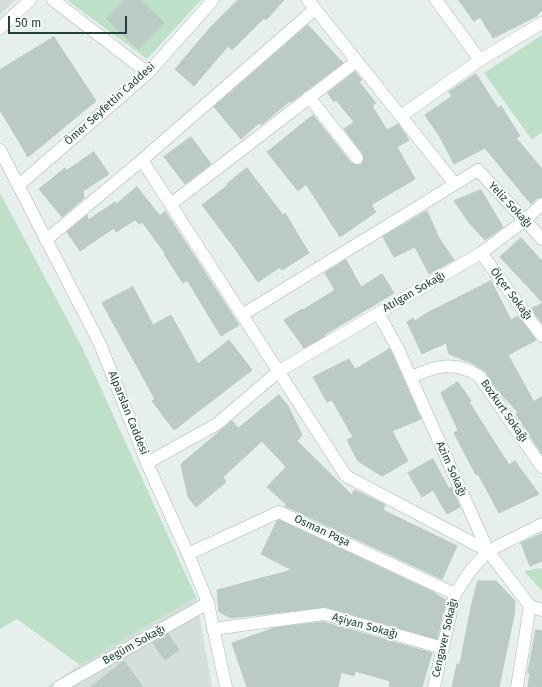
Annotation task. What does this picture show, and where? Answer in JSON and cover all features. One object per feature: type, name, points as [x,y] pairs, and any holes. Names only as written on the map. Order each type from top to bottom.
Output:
[{"type":"street","points":[[0,28],[30,0]]},
{"type":"street","points":[[53,0],[148,73]]},
{"type":"street","name":"Ömer Seyfettin Caddesi","points":[[18,184],[148,73],[213,0]]},
{"type":"street","points":[[436,0],[480,60]]},
{"type":"street","points":[[46,240],[142,160],[311,5],[455,184],[242,315]]},
{"type":"street","points":[[401,116],[480,60],[542,24]]},
{"type":"street","points":[[171,204],[356,61]]},
{"type":"street","points":[[309,98],[357,158]]},
{"type":"street","name":"Alparslan Caddesi","points":[[0,150],[100,344],[147,463],[188,554],[208,603],[226,687]]},
{"type":"street","points":[[142,160],[346,476],[488,551],[542,524]]},
{"type":"street","name":"Yeliz Sokağı","points":[[455,184],[478,170],[542,239]]},
{"type":"street","name":"Atılgan Sokağı","points":[[147,463],[217,424],[279,371],[481,253],[524,220],[542,204]]},
{"type":"street","name":"Ölçer Sokağı","points":[[481,253],[542,336]]},
{"type":"street","name":"Azim Sokağı","points":[[378,313],[398,349],[411,377],[488,551],[530,606]]},
{"type":"street","name":"Bozkurt Sokağı","points":[[411,377],[431,368],[446,366],[463,368],[479,376],[542,467]]},
{"type":"street","name":"Osman Paşa","points":[[188,554],[279,512],[455,594]]},
{"type":"street","name":"Cengaver Sokağı","points":[[434,687],[455,594],[471,570],[488,551]]},
{"type":"street","name":"Begüm Sokağı","points":[[59,687],[208,603]]},
{"type":"street","points":[[518,687],[530,606],[542,610]]},
{"type":"street","name":"Aşiyan Sokağı","points":[[213,629],[324,614],[443,648]]},
{"type":"shaded area","points":[[0,0],[15,0],[0,15]]},
{"type":"shaded area","points":[[196,597],[212,687],[47,687],[80,665]]},
{"type":"green space","points":[[67,0],[201,0],[147,59]]},
{"type":"green space","points":[[542,35],[542,132],[532,140],[484,73]]},
{"type":"green space","points":[[0,193],[83,349],[196,597],[80,665],[17,619],[0,629]]},
{"type":"green space","points":[[542,568],[542,591],[524,571]]},
{"type":"building","points":[[125,0],[140,0],[164,23],[138,49],[107,19]]},
{"type":"building","points":[[238,0],[284,0],[266,20],[264,18],[232,50],[228,46],[194,86],[175,69],[210,28]]},
{"type":"building","points":[[459,0],[542,0],[542,10],[537,16],[493,38],[480,17],[474,21]]},
{"type":"building","points":[[308,25],[343,63],[291,102],[290,101],[261,125],[259,123],[241,139],[214,107]]},
{"type":"building","points":[[54,37],[96,101],[28,157],[0,110],[0,70]]},
{"type":"building","points":[[355,72],[362,80],[359,82],[376,103],[372,106],[387,130],[398,124],[409,140],[397,147],[415,179],[371,205],[376,212],[340,237],[306,184],[298,191],[267,152],[313,115],[351,163],[358,165],[362,164],[364,157],[363,154],[344,129],[354,122],[336,100],[334,102],[328,93]]},
{"type":"building","points":[[476,74],[498,108],[501,106],[520,136],[516,138],[542,169],[542,197],[537,198],[531,204],[485,148],[454,164],[440,137],[425,115],[452,96],[449,92]]},
{"type":"building","points":[[191,137],[211,164],[185,184],[164,157]]},
{"type":"building","points":[[94,152],[109,174],[83,191],[84,198],[62,217],[39,189],[65,168],[67,170]]},
{"type":"building","points":[[247,168],[283,215],[285,213],[309,253],[282,270],[280,267],[258,282],[202,205]]},
{"type":"building","points":[[137,187],[160,216],[165,211],[239,325],[221,336],[187,280],[183,283],[164,254],[165,253],[142,222],[139,224],[135,220],[116,232],[114,228],[80,251],[67,232],[87,215],[88,220],[115,202],[116,204]]},
{"type":"building","points":[[481,190],[503,227],[485,240],[470,224],[454,201]]},
{"type":"building","points":[[427,211],[439,238],[454,260],[429,274],[415,247],[394,257],[383,237]]},
{"type":"building","points":[[521,238],[542,261],[542,302],[500,257]]},
{"type":"building","points":[[346,260],[361,287],[382,274],[394,293],[304,348],[284,320],[335,290],[325,273]]},
{"type":"building","points":[[491,281],[511,320],[518,316],[536,340],[508,355],[534,402],[542,396],[542,454],[516,414],[518,412],[498,391],[485,371],[474,364],[449,354],[446,343],[435,348],[433,347],[434,348],[422,354],[407,322],[413,318],[415,321],[427,313]]},
{"type":"building","points":[[133,287],[153,325],[171,315],[198,364],[229,340],[252,370],[174,430],[152,401],[155,399],[102,303]]},
{"type":"building","points":[[542,304],[542,323],[531,309]]},
{"type":"building","points":[[390,349],[421,419],[392,431],[408,461],[382,476],[358,461],[347,440],[353,437],[332,400],[327,402],[313,377],[349,359],[355,369]]},
{"type":"building","points":[[458,382],[509,465],[515,461],[539,494],[499,513],[478,474],[476,475],[454,433],[458,430],[441,393]]},
{"type":"building","points":[[279,395],[288,406],[302,435],[297,441],[352,495],[354,490],[359,492],[385,505],[383,510],[457,546],[442,579],[285,506],[286,504],[267,487],[286,467],[262,441],[223,477],[226,482],[196,507],[188,497],[181,464],[232,421],[238,428]]},
{"type":"building","points":[[433,459],[449,489],[451,487],[460,507],[447,514],[433,490],[422,497],[408,473]]},
{"type":"building","points":[[279,520],[435,593],[446,600],[437,639],[326,607],[231,618],[219,612],[217,590],[292,570],[261,554],[277,521]]},
{"type":"building","points":[[542,534],[542,561],[530,566],[521,543]]},
{"type":"building","points":[[478,581],[496,581],[515,601],[514,615],[499,687],[452,687],[457,664],[460,664],[471,607]]},
{"type":"building","points":[[323,622],[432,653],[422,687],[389,687],[390,681],[355,671],[354,676],[341,672],[338,687],[247,687],[232,643],[274,628]]},
{"type":"building","points":[[536,630],[542,631],[542,687],[528,687],[530,673],[528,673]]},
{"type":"building","points":[[168,634],[179,650],[165,660],[153,643]]},
{"type":"building","points":[[124,661],[143,687],[91,687]]}]
